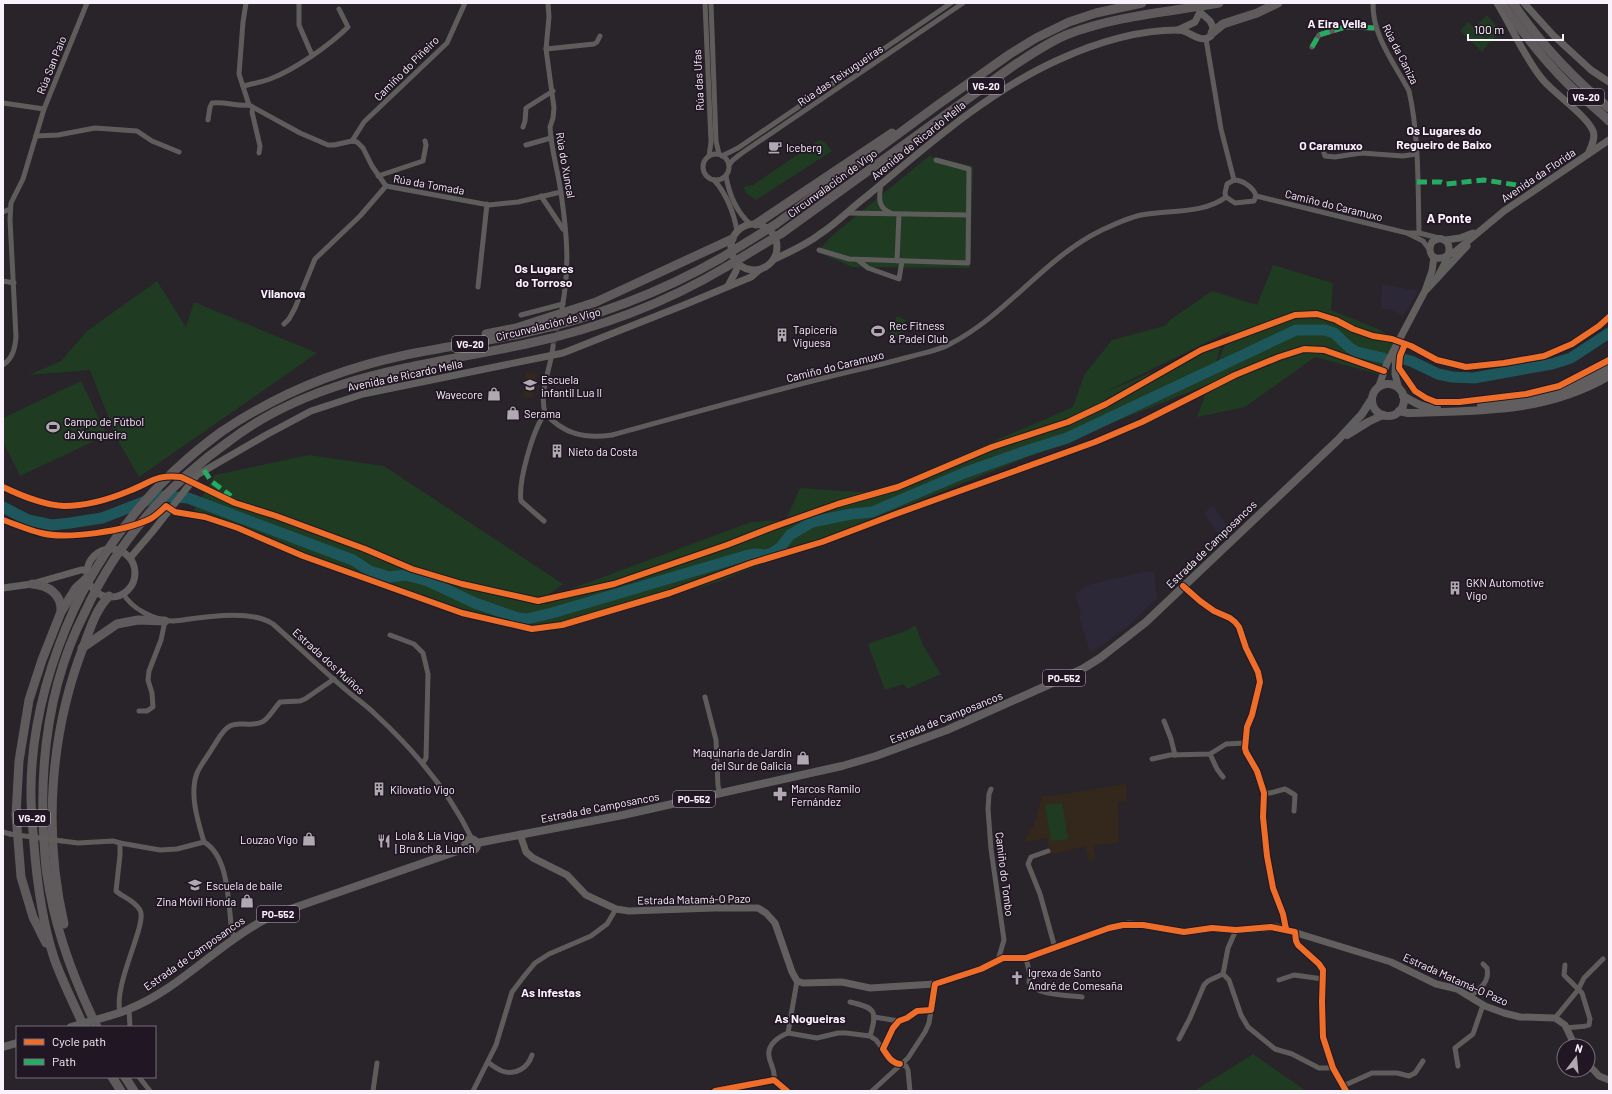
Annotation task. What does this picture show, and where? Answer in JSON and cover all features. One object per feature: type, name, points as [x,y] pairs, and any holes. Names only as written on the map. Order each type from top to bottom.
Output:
[{"type":"highway","name":"Circunvalación de Vigo","points":[[84,1026],[54,958],[44,921],[36,873],[31,796],[35,740],[44,693],[60,643],[75,607],[103,556],[133,515],[176,468],[221,432],[247,416],[286,394],[324,378],[372,363],[430,350],[523,333],[585,317],[658,290],[721,258],[776,224],[939,104],[1010,54],[1052,30],[1096,13],[1142,3]]},
{"type":"highway","name":"Circunvalación de Vigo","points":[[97,1026],[75,978],[57,922],[47,875],[42,808],[47,739],[60,679],[75,634],[91,598],[113,562],[144,520],[171,489],[187,474],[236,436],[282,409],[337,386],[386,371],[528,344],[589,328],[680,292],[726,267],[782,233],[1037,50],[1065,36],[1126,17],[1219,3]]},
{"type":"highway","points":[[1209,36],[1223,24],[1258,13],[1278,3]]},
{"type":"highway","points":[[1502,3],[1520,30],[1552,68],[1608,120]]},
{"type":"highway","name":"VG-20","points":[[1508,3],[1532,37],[1567,72],[1609,107]]},
{"type":"highway","name":"VG-20","points":[[1512,3],[1567,72],[1608,120]]},
{"type":"highway","points":[[1520,3],[1545,38],[1609,107]]},
{"type":"highway","points":[[753,224],[925,111],[939,104]]},
{"type":"highway","points":[[430,350],[440,344],[516,328],[596,302],[734,235]]},
{"type":"highway","points":[[54,958],[33,917],[21,877],[16,815],[19,761],[29,700],[42,660],[61,612],[87,574]]},
{"type":"highway","points":[[32,584],[46,587],[55,593],[60,600],[61,612]]},
{"type":"highway","points":[[75,978],[76,968],[63,922],[57,883],[53,834],[53,788],[56,753],[71,680],[82,648],[98,611],[109,596]]},
{"type":"highway","points":[[82,648],[117,624],[138,620],[165,620]]},
{"type":"highway","points":[[113,1078],[121,1091]]},
{"type":"highway","points":[[126,1078],[134,1091]]},
{"type":"main road","points":[[1498,3],[1532,66],[1554,92],[1584,118],[1593,130],[1593,139],[1588,154]]},
{"type":"main road","points":[[1524,3],[1544,26],[1590,70],[1609,82]]},
{"type":"main road","points":[[1176,30],[1181,30],[1194,35],[1199,39],[1209,36],[1212,24],[1200,12],[1192,29],[1194,35]]},
{"type":"main road","points":[[1176,30],[1196,21]]},
{"type":"main road","name":"Avenida de Ricardo Mella","points":[[773,260],[796,249],[821,234],[930,143],[977,107],[1033,72],[1077,52],[1112,40],[1151,32],[1176,30]]},
{"type":"main road","name":"Avenida da Florida","points":[[1437,278],[1448,253],[1456,251],[1504,212],[1609,140]]},
{"type":"main road","points":[[753,224],[767,228],[771,232],[777,248],[773,260],[759,270],[744,268],[738,264],[731,251],[734,235],[745,225],[753,224]]},
{"type":"main road","name":"Avenida da Florida","points":[[1442,239],[1460,238],[1480,230]]},
{"type":"main road","name":"Avenida da Florida","points":[[1379,386],[1387,363],[1397,346],[1413,311],[1425,291],[1480,230]]},
{"type":"main road","points":[[1442,239],[1448,244],[1450,249],[1442,258],[1434,257],[1429,250],[1432,242],[1442,239]]},
{"type":"main road","points":[[777,248],[796,249]]},
{"type":"main road","name":"Avenida da Florida","points":[[1425,291],[1432,270],[1434,257]]},
{"type":"main road","points":[[728,286],[738,264]]},
{"type":"main road","name":"Avenida de Ricardo Mella","points":[[130,558],[154,531],[193,479],[204,470],[300,416],[336,402],[376,391],[552,356],[602,338],[751,277],[759,270]]},
{"type":"main road","name":"Avenida da Florida","points":[[1397,346],[1395,374],[1401,392]]},
{"type":"main road","points":[[1401,392],[1404,402],[1399,411],[1389,416],[1383,415],[1375,409],[1371,400],[1373,393],[1379,386],[1390,384],[1418,404],[1430,408],[1463,407],[1540,397],[1566,390],[1600,374],[1609,368]]},
{"type":"main road","points":[[1399,411],[1408,413],[1503,409],[1541,403],[1566,396],[1609,376]]},
{"type":"main road","name":"Estrada de Camposancos","points":[[74,1026],[129,1009],[167,988],[234,938],[258,923],[282,912],[466,848],[465,842],[468,840],[474,841],[520,834],[623,814],[842,766],[926,739],[1075,672],[1100,658],[1146,622],[1338,440],[1362,414],[1371,400]]},
{"type":"main road","name":"Estrada de Camposancos","points":[[1338,440],[1383,415]]},
{"type":"main road","points":[[3,588],[32,584],[81,570],[87,574],[95,590],[109,596],[123,594],[131,587],[135,578],[135,567],[130,558],[118,549],[107,549],[102,550],[90,560],[87,574]]},
{"type":"main road","name":"Estrada Matamá-O Pazo","points":[[520,834],[526,852],[533,858],[567,875],[586,895],[616,910],[758,908],[766,913],[775,923],[784,945],[792,972],[797,981],[803,983],[842,982],[870,988],[935,984],[981,969],[998,960],[1008,957],[1026,958],[1109,928],[1129,924],[1184,932],[1212,928],[1236,930],[1271,927],[1286,929],[1382,958],[1436,984],[1457,989],[1483,1005],[1504,1013],[1520,1017],[1555,1018]]},
{"type":"main road","points":[[1555,1018],[1563,1022],[1571,1038]]},
{"type":"main road","points":[[3,1047],[16,1043]]},
{"type":"main road","points":[[1596,1073],[1599,1076],[1609,1080]]},
{"type":"street","name":"Rúa San Paio","points":[[3,364],[11,357],[16,345],[10,209],[14,197],[23,180],[44,109],[87,3]]},
{"type":"street","points":[[246,3],[239,74],[251,106],[260,146],[259,153]]},
{"type":"street","points":[[299,3],[299,25],[312,55]]},
{"type":"street","name":"Camiño do Piñeiro","points":[[352,141],[364,122],[447,43],[465,3]]},
{"type":"street","name":"Rúa do Xuncal","points":[[521,315],[562,306],[568,266],[568,250],[561,192],[550,127],[554,113],[553,91],[546,49],[549,17],[548,3]]},
{"type":"street","name":"Rúa das Ufas","points":[[705,3],[711,152],[706,159],[703,169],[707,177],[714,180],[722,189],[735,222],[734,235]]},
{"type":"street","name":"Rúa das Ufas","points":[[711,3],[716,141],[721,155],[728,162],[729,166]]},
{"type":"street","name":"Rúa das Teixugueiras","points":[[721,155],[738,148],[951,3]]},
{"type":"street","name":"Rúa das Teixugueiras","points":[[729,166],[737,156],[963,3]]},
{"type":"street","name":"Rúa da Caniza","points":[[1373,3],[1376,28],[1409,91],[1414,115],[1419,233]]},
{"type":"street","points":[[243,86],[270,79],[289,71],[336,38],[348,27],[339,9]]},
{"type":"street","points":[[1312,47],[1319,35],[1345,27],[1376,28]]},
{"type":"street","points":[[546,49],[594,44],[600,36]]},
{"type":"street","points":[[1209,36],[1222,129],[1234,180]]},
{"type":"street","points":[[523,127],[526,108],[553,91]]},
{"type":"street","points":[[208,120],[212,103],[217,102],[251,106],[300,133],[328,145],[352,141]]},
{"type":"street","points":[[3,103],[44,109]]},
{"type":"street","points":[[36,136],[58,135],[95,128],[138,131],[152,140],[180,152]]},
{"type":"street","points":[[526,145],[551,138]]},
{"type":"street","name":"Rúa da Tomada","points":[[352,141],[357,142],[363,148],[378,176],[386,186],[486,204],[518,202],[561,192]]},
{"type":"street","points":[[378,176],[423,161],[425,159],[425,141]]},
{"type":"street","points":[[1324,153],[1325,156],[1335,157],[1361,153],[1403,156],[1416,154]]},
{"type":"street","points":[[709,156],[721,155]]},
{"type":"street","points":[[819,250],[848,259],[858,260],[968,263],[969,169],[936,160]]},
{"type":"street","points":[[729,166],[726,176],[728,187],[742,217],[753,224]]},
{"type":"street","points":[[714,180],[719,180],[726,176]]},
{"type":"street","points":[[1234,180],[1239,180],[1255,191],[1256,196],[1254,201],[1235,203],[1226,197],[1225,193],[1227,184],[1234,180]]},
{"type":"street","points":[[881,184],[878,198],[882,208],[891,214]]},
{"type":"street","points":[[284,324],[289,320],[296,308],[315,258],[360,216],[386,186]]},
{"type":"street","points":[[541,196],[562,229]]},
{"type":"street","name":"Camiño do Caramuxo","points":[[1256,196],[1407,233],[1423,241],[1429,250]]},
{"type":"street","name":"Camiño do Caramuxo","points":[[545,413],[559,426],[571,432],[592,437],[601,437],[929,352],[948,345],[963,337],[989,319],[1054,260],[1074,246],[1116,223],[1142,215],[1204,208],[1216,204],[1226,197]]},
{"type":"street","points":[[478,286],[486,204]]},
{"type":"street","points":[[3,212],[10,209]]},
{"type":"street","points":[[846,213],[968,215]]},
{"type":"street","points":[[858,260],[868,268],[899,279],[899,214]]},
{"type":"street","name":"Camiño do Caramuxo","points":[[1407,233],[1419,233],[1442,239]]},
{"type":"street","points":[[3,281],[14,283]]},
{"type":"street","points":[[544,521],[521,501],[520,492],[527,459],[540,421],[545,413],[544,401],[546,378],[553,346]]},
{"type":"street","points":[[1183,586],[1214,611],[1230,618],[1235,622],[1239,627],[1246,648],[1258,672],[1260,682],[1258,695],[1247,727],[1245,743],[1246,752],[1257,771],[1264,793],[1263,817],[1266,856],[1273,888],[1283,914],[1286,929]]},
{"type":"street","name":"Estrada dos Muíños","points":[[123,594],[130,603],[137,608],[165,620],[173,621],[244,615],[261,618],[273,624],[334,680],[374,714],[423,763],[459,815],[474,841]]},
{"type":"street","points":[[139,711],[147,711],[153,707],[152,693],[148,680],[149,671],[161,640],[165,620]]},
{"type":"street","points":[[390,635],[414,644],[423,653],[428,674],[426,758],[423,763]]},
{"type":"street","points":[[234,938],[221,862],[214,851],[204,842],[198,823],[195,780],[200,768],[224,730],[233,724],[252,726],[258,724],[266,720],[280,702],[300,701],[305,699],[334,680]]},
{"type":"street","points":[[705,697],[716,740],[718,786],[720,793]]},
{"type":"street","points":[[1164,721],[1171,738],[1175,755]]},
{"type":"street","points":[[1152,759],[1175,755],[1210,754],[1226,744],[1245,743]]},
{"type":"street","points":[[1210,754],[1217,769],[1223,776]]},
{"type":"street","name":"Camiño do Tombo","points":[[991,789],[989,794],[988,809],[991,849],[1004,940],[998,960]]},
{"type":"street","points":[[1264,793],[1285,789],[1295,795],[1294,811]]},
{"type":"street","points":[[3,832],[78,843],[107,840],[160,850],[177,849],[204,842]]},
{"type":"street","points":[[120,843],[116,891],[131,900],[142,914],[137,936],[128,959],[121,986],[118,1004],[120,1012]]},
{"type":"street","points":[[1048,851],[1032,857],[1029,859],[1028,864],[1040,894],[1055,948]]},
{"type":"street","points":[[473,1091],[496,1045],[512,992],[525,975],[535,963],[549,954],[591,936],[607,924],[616,910]]},
{"type":"street","points":[[1223,974],[1228,948],[1236,930]]},
{"type":"street","points":[[1295,932],[1298,945],[1321,966],[1323,1032],[1332,1068],[1346,1091]]},
{"type":"street","points":[[1026,958],[1030,975],[1029,982],[1034,988],[1045,992],[1082,997]]},
{"type":"street","points":[[1555,1018],[1578,990],[1584,978],[1602,959]]},
{"type":"street","points":[[1470,996],[1485,985],[1488,972],[1487,968],[1483,964]]},
{"type":"street","points":[[1565,965],[1564,976],[1582,994],[1590,1019],[1588,1025],[1583,1027],[1574,1026],[1567,1028]]},
{"type":"street","points":[[1179,1039],[1204,985],[1208,981],[1223,974]]},
{"type":"street","points":[[1223,974],[1229,980],[1240,1015],[1248,1027],[1275,1049],[1292,1054],[1320,1068],[1332,1068]]},
{"type":"street","points":[[1279,980],[1294,975],[1322,979]]},
{"type":"street","points":[[788,1033],[797,981]]},
{"type":"street","points":[[872,1091],[908,1058],[928,1027],[935,984]]},
{"type":"street","points":[[850,1002],[869,1007],[874,1017],[874,1023],[870,1036]]},
{"type":"street","points":[[1458,1066],[1455,1048],[1473,1034],[1483,1005]]},
{"type":"street","points":[[129,1009],[130,1026]]},
{"type":"street","points":[[874,1017],[899,1021],[907,1018],[917,1011],[930,1010]]},
{"type":"street","points":[[774,1080],[775,1070],[769,1056],[769,1052],[771,1046],[776,1040],[788,1033],[817,1038],[838,1033],[870,1036],[876,1040],[893,1062],[906,1066],[908,1070],[910,1091]]},
{"type":"street","points":[[488,1063],[505,1072],[520,1070],[527,1066],[532,1055]]},
{"type":"street","points":[[1343,1086],[1372,1073],[1397,1073],[1409,1076],[1415,1073],[1423,1061]]},
{"type":"street","points":[[373,1091],[377,1063]]},
{"type":"street","points":[[140,1078],[150,1091]]},
{"type":"street","points":[[715,1091],[774,1080]]},
{"type":"street","points":[[774,1080],[787,1091]]},
{"type":"shaded area","points":[[1382,284],[1418,291],[1403,316],[1390,309],[1381,309]]},
{"type":"shaded area","name":"Escuela infantil Lua II","points":[[526,372],[537,374],[533,398],[523,397]]},
{"type":"shaded area","points":[[1213,505],[1227,526],[1218,534],[1204,513]]},
{"type":"shaded area","points":[[1143,572],[1154,572],[1157,598],[1128,626],[1103,645],[1090,652],[1079,616],[1081,615],[1075,593],[1091,584]]},
{"type":"shaded area","points":[[1126,784],[1127,801],[1118,802],[1119,843],[1093,845],[1096,858],[1089,861],[1085,846],[1050,855],[1047,838],[1024,842],[1030,829],[1033,828],[1042,796],[1052,796]]},
{"type":"green space","points":[[1487,15],[1501,31],[1491,42],[1475,27]]},
{"type":"green space","points":[[1468,22],[1490,42],[1482,52],[1460,31]]},
{"type":"green space","points":[[819,140],[825,142],[832,151],[756,200],[747,194],[743,187],[753,185]]},
{"type":"green space","points":[[929,156],[973,166],[970,268],[852,267],[817,252],[833,235]]},
{"type":"green space","points":[[1273,265],[1333,283],[1331,310],[1378,329],[1398,341],[1378,374],[1315,357],[1245,407],[1197,417],[1209,384],[715,583],[531,633],[191,515],[215,475],[309,455],[384,466],[563,584],[541,600],[751,522],[786,520],[800,488],[874,493],[1073,407],[1084,375],[1112,340],[1164,326],[1174,317],[1212,291],[1257,305]],"holes":[[[1230,331],[1212,377],[1222,342],[1101,394]]]},
{"type":"green space","points":[[157,281],[186,327],[194,302],[317,353],[139,477],[117,439],[90,370],[29,375],[61,361],[87,331]]},
{"type":"green space","points":[[897,316],[906,320],[899,339],[890,335]]},
{"type":"green space","name":"Campo de Fútbol da Xunqueira","points":[[81,381],[107,435],[20,476],[3,442],[3,418]]},
{"type":"green space","points":[[915,625],[924,647],[941,674],[907,689],[904,684],[885,690],[868,645],[908,630]]},
{"type":"green space","points":[[1062,803],[1068,839],[1051,841],[1045,805]]},
{"type":"green space","points":[[1253,1054],[1306,1091],[1195,1091],[1196,1090]]},
{"type":"waterway","points":[[3,507],[28,520],[52,525],[102,518],[163,496],[188,498],[353,560],[370,571],[389,577],[406,575],[428,581],[475,603],[518,618],[527,619],[745,556],[755,554],[765,555],[772,553],[780,548],[790,535],[812,522],[851,514],[872,512],[964,473],[1067,438],[1296,330],[1325,330],[1334,333],[1350,348],[1357,352],[1383,358]]},
{"type":"waterway","points":[[1403,359],[1411,361],[1438,374],[1452,377],[1474,378],[1552,364],[1571,358],[1609,333]]},
{"type":"tunnel","points":[[553,346],[558,323]]},
{"type":"marked path","points":[[1312,47],[1319,35],[1345,27],[1376,28]]},
{"type":"marked path","points":[[1417,182],[1441,182],[1446,184],[1484,180],[1517,185],[1525,188]]},
{"type":"marked path","points":[[204,470],[211,481],[231,496]]},
{"type":"cycle path","points":[[3,487],[40,502],[72,506],[97,502],[114,497],[159,478],[172,476],[181,477],[235,503],[276,516],[365,549],[412,569],[462,584],[538,601],[614,584],[727,545],[838,504],[898,487],[992,447],[1068,422],[1106,404],[1201,350],[1295,315],[1317,314],[1336,320],[1353,329],[1373,336],[1392,339],[1411,346],[1437,360],[1466,367],[1504,363],[1544,356],[1572,344],[1599,326],[1609,317]]},
{"type":"cycle path","points":[[1405,344],[1400,356],[1399,368],[1415,391],[1436,402],[1459,402],[1526,394],[1559,386],[1609,360]]},
{"type":"cycle path","points":[[3,520],[41,533],[52,535],[80,535],[111,531],[139,523],[152,518],[166,506],[175,512],[205,517],[238,528],[303,556],[462,613],[532,629],[562,625],[670,593],[752,563],[822,542],[1095,442],[1142,422],[1235,375],[1279,357],[1304,349],[1324,350],[1384,371]]},
{"type":"cycle path","points":[[1183,586],[1214,611],[1230,618],[1235,622],[1239,627],[1246,648],[1258,672],[1260,682],[1252,715],[1247,727],[1245,748],[1257,771],[1264,793],[1263,817],[1267,856],[1273,888],[1283,914],[1286,929]]},
{"type":"cycle path","points":[[900,1064],[892,1061],[883,1049],[893,1028],[899,1021],[907,1018],[917,1011],[931,1010],[935,984],[981,969],[1003,958],[1026,958],[1109,928],[1123,925],[1143,925],[1184,932],[1212,928],[1236,930],[1271,927],[1295,932],[1298,945],[1319,964],[1323,970],[1323,1037],[1333,1068],[1346,1091]]},
{"type":"cycle path","points":[[715,1091],[774,1080],[787,1091]]},
{"type":"place","name":"Iceberg","points":[[775,147]]},
{"type":"place","name":"Rec Fitness & Padel Club","points":[[878,331]]},
{"type":"place","name":"Tapicería Viguesa","points":[[782,335]]},
{"type":"place","name":"Escuela infantil Lua II","points":[[530,385]]},
{"type":"place","name":"Wavecore","points":[[494,394]]},
{"type":"place","name":"Serama","points":[[513,413]]},
{"type":"place","name":"Campo de Fútbol da Xunqueira","points":[[53,427]]},
{"type":"place","name":"Nieto da Costa","points":[[557,451]]},
{"type":"place","name":"GKN Automotive Vigo","points":[[1455,588]]},
{"type":"place","name":"Maquinaria de Jardin del Sur de Galicia","points":[[803,758]]},
{"type":"place","name":"Kilovatio Vigo","points":[[379,789]]},
{"type":"place","name":"Marcos Ramilo Fernández","points":[[780,794]]},
{"type":"place","name":"Louzao Vigo","points":[[309,839]]},
{"type":"place","name":"Lola & Lía Vigo | Brunch & Lunch","points":[[384,841]]},
{"type":"place","name":"Escuela de baile","points":[[195,885]]},
{"type":"place","name":"Zina Móvil Honda","points":[[247,901]]},
{"type":"place","name":"Igrexa de Santo André de Comesaña","points":[[1017,978]]},
{"type":"district","name":"A Eira Vella","points":[[1337,23]]},
{"type":"district","name":"Os Lugares do Regueiro de Baixo","points":[[1444,137]]},
{"type":"district","name":"O Caramuxo","points":[[1331,145]]},
{"type":"district","name":"A Ponte","points":[[1449,218]]},
{"type":"district","name":"Os Lugares do Torroso","points":[[544,275]]},
{"type":"district","name":"Vilanova","points":[[283,293]]},
{"type":"district","name":"As Infestas","points":[[551,992]]},
{"type":"district","name":"As Nogueiras","points":[[810,1018]]}]
